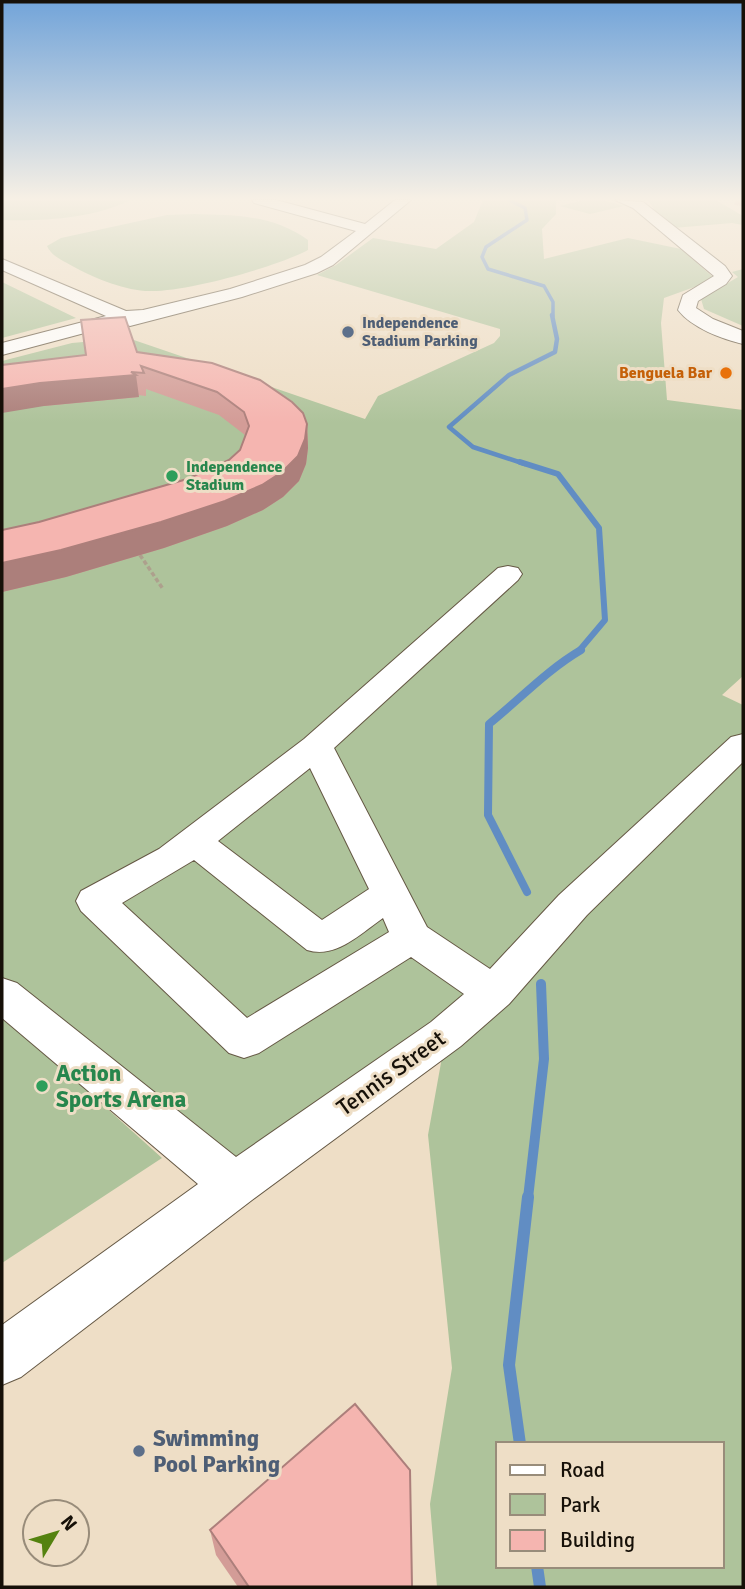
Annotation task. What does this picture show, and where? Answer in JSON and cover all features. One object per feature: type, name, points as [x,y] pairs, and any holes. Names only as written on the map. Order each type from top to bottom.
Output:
[{"type":"street","points":[[13,274],[129,320]]},
{"type":"street","points":[[25,274],[129,320]]},
{"type":"street","points":[[2,355],[297,274]]},
{"type":"street","points":[[722,274],[720,280],[689,299],[687,310],[706,323],[743,338]]},
{"type":"street","points":[[2,349],[129,320]]},
{"type":"street","points":[[412,937],[244,1041],[95,901],[172,858],[316,746],[508,574]]},
{"type":"street","name":"Tennis Street","points":[[2,1358],[235,1185],[446,1034],[494,993],[573,905],[743,744]]},
{"type":"street","points":[[316,746],[412,937],[494,993]]},
{"type":"street","points":[[194,841],[321,940],[390,894]]},
{"type":"street","points":[[2,994],[235,1185]]},
{"type":"path","points":[[140,555],[163,589]]},
{"type":"green space","points":[[90,274],[241,274],[187,287],[152,291],[123,287]]},
{"type":"green space","points":[[710,274],[713,277],[711,281],[664,298],[661,323],[667,400],[743,410],[743,676],[722,695],[743,705],[743,1587],[437,1587],[430,1504],[452,1368],[428,1135],[446,1035],[235,1185],[2,994],[2,361],[72,343],[128,338],[365,419],[378,396],[494,343],[500,336],[500,329],[317,275]]},
{"type":"green space","points":[[735,274],[743,274],[743,326],[704,309],[701,299],[738,277]]},
{"type":"green space","points":[[2,282],[76,318],[2,338]]},
{"type":"green space","name":"Action Sports Arena","points":[[2,1014],[162,1158],[2,1263]]},
{"type":"building","points":[[125,317],[137,352],[212,363],[260,380],[292,402],[303,413],[307,424],[305,439],[298,456],[282,472],[262,485],[225,501],[61,550],[2,563],[2,530],[39,522],[187,479],[229,460],[240,450],[249,426],[244,412],[217,392],[141,366],[144,373],[131,372],[136,375],[2,389],[2,365],[86,355],[81,320]]},
{"type":"building","points":[[355,1404],[410,1470],[412,1587],[249,1587],[210,1530]]},
{"type":"waterway","points":[[505,274],[544,286],[553,302],[553,316]]},
{"type":"waterway","points":[[525,464],[473,447],[449,427],[509,375],[555,352],[557,339],[552,315]]},
{"type":"waterway","points":[[520,462],[558,474],[599,528],[605,620],[578,652]]},
{"type":"waterway","points":[[527,892],[488,815],[489,724],[578,652]]},
{"type":"waterway","points":[[528,1198],[544,1059],[541,984]]},
{"type":"waterway","points":[[520,1442],[509,1365],[528,1197]]},
{"type":"waterway","points":[[537,1568],[540,1587]]},
{"type":"place","name":"Independence Stadium Parking","points":[[348,332]]},
{"type":"place","name":"Benguela Bar","points":[[726,373]]},
{"type":"place","name":"Independence Stadium","points":[[172,476]]},
{"type":"place","name":"Action Sports Arena","points":[[42,1086]]},
{"type":"place","name":"Swimming Pool Parking","points":[[139,1451]]}]
